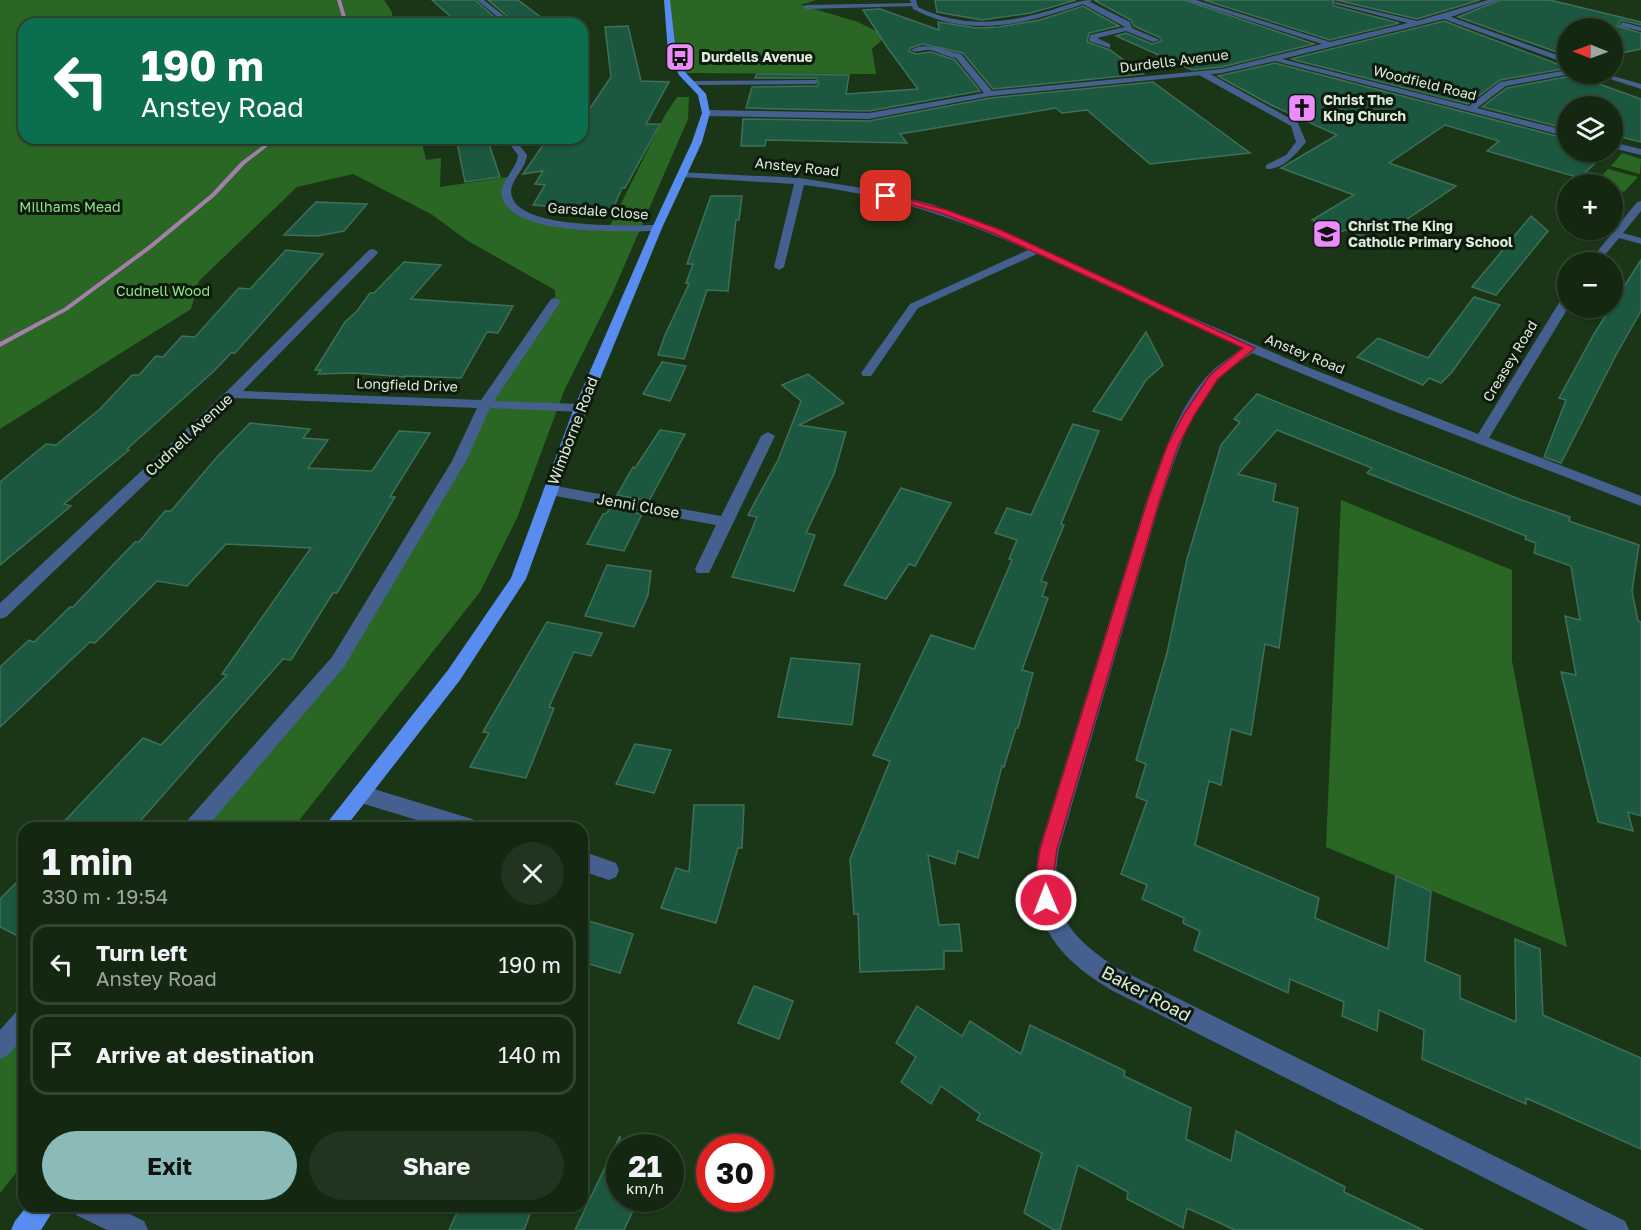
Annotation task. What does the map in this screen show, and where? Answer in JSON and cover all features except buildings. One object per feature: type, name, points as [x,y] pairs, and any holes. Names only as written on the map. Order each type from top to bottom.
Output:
[{"type":"main road","points":[[667,0],[672,52],[682,73],[702,94],[706,112]]},
{"type":"main road","name":"Wimborne Road","points":[[338,822],[454,675],[518,579],[581,408],[657,228],[697,142],[706,112]]},
{"type":"main road","points":[[24,1230],[39,1212]]},
{"type":"street","points":[[480,0],[502,18]]},
{"type":"street","points":[[1189,0],[1331,45]]},
{"type":"street","name":"Durdells Avenue","points":[[706,112],[860,117],[990,94],[1202,73],[1275,59],[1418,24],[1495,0]]},
{"type":"street","points":[[806,6],[913,2],[920,12],[941,20],[986,24],[1018,21],[1086,1],[1100,7],[1105,14],[1127,24],[1129,27],[1127,28]]},
{"type":"street","points":[[1337,3],[1418,24]]},
{"type":"street","points":[[1444,17],[1557,58]]},
{"type":"street","points":[[1623,24],[1641,29]]},
{"type":"street","points":[[1107,46],[1092,39],[1093,37],[1127,28],[1156,40]]},
{"type":"street","points":[[915,50],[933,48],[944,54],[958,56],[990,94]]},
{"type":"street","name":"Woodfield Road","points":[[1275,59],[1557,131]]},
{"type":"street","points":[[1202,73],[1295,125],[1301,142],[1289,156],[1269,166]]},
{"type":"street","points":[[1470,109],[1503,84],[1557,74]]},
{"type":"street","points":[[1623,81],[1641,87]]},
{"type":"street","points":[[694,83],[814,82]]},
{"type":"street","name":"Garsdale Close","points":[[515,144],[522,151],[524,160],[508,186],[507,196],[511,205],[522,214],[555,224],[657,228]]},
{"type":"street","points":[[1623,148],[1641,152]]},
{"type":"street","name":"Anstey Road","points":[[682,174],[800,181],[870,192],[923,206],[998,232],[1250,348],[1480,440],[1641,501]]},
{"type":"street","points":[[778,267],[800,181]]},
{"type":"street","points":[[1623,226],[1641,204]]},
{"type":"street","points":[[1623,236],[1641,241]]},
{"type":"street","points":[[1602,252],[1612,240]]},
{"type":"street","points":[[867,373],[914,306],[982,273],[1037,250]]},
{"type":"street","name":"Cudnell Avenue","points":[[0,613],[232,394],[373,252]]},
{"type":"street","points":[[198,822],[338,662],[459,461],[486,403],[555,301]]},
{"type":"street","name":"Creasey Road","points":[[1480,440],[1557,316]]},
{"type":"street","name":"Baker Road","points":[[1250,348],[1214,377],[1189,414],[1173,446],[1155,494],[1048,849],[1045,872],[1046,900],[1053,920],[1089,961],[1115,980],[1616,1230]]},
{"type":"street","name":"Longfield Drive","points":[[232,394],[581,408]]},
{"type":"street","points":[[703,569],[768,436]]},
{"type":"street","name":"Jenni Close","points":[[550,490],[725,522]]},
{"type":"street","points":[[361,794],[452,822]]},
{"type":"street","points":[[588,863],[609,870]]},
{"type":"street","points":[[0,1047],[18,1027]]},
{"type":"street","points":[[98,1212],[135,1230]]},
{"type":"green space","points":[[0,0],[384,0],[392,12],[392,18],[18,18],[18,144],[422,144],[426,160],[441,158],[440,187],[514,176],[508,186],[511,205],[538,220],[610,226],[665,115],[677,97],[689,97],[688,119],[612,294],[564,391],[517,518],[480,592],[298,822],[198,822],[338,662],[486,403],[555,301],[555,290],[468,241],[431,214],[353,174],[297,187],[199,281],[191,309],[0,429]]},
{"type":"green space","points":[[667,0],[816,0],[801,5],[858,22],[886,36],[872,49],[876,74],[682,73],[678,68]]},
{"type":"green space","points":[[1623,153],[1641,159],[1640,174],[1611,166],[1614,162],[1623,162]]},
{"type":"green space","points":[[1608,169],[1638,177],[1624,192],[1623,174],[1603,174]]},
{"type":"green space","points":[[1341,500],[1512,570],[1512,661],[1567,947],[1326,847]]},
{"type":"green space","points":[[18,1027],[18,1170],[0,1193],[0,1047]]},
{"type":"waterway","points":[[339,0],[344,18]]},
{"type":"waterway","points":[[0,345],[66,309],[150,247],[213,195],[243,163],[268,144]]},
{"type":"place","name":"Durdells Avenue","points":[[680,57]]},
{"type":"place","name":"Christ The King Church","points":[[1302,108]]},
{"type":"place","name":"Christ The King Catholic Primary School","points":[[1327,234]]},
{"type":"route","points":[[886,196],[944,212],[998,232],[1250,348],[1214,377],[1189,414],[1173,446],[1153,502],[1048,849],[1045,872],[1046,900]]},
{"type":"park label","name":"Millhams Mead","points":[[70,207]]},
{"type":"park label","name":"Cudnell Wood","points":[[163,291]]}]
